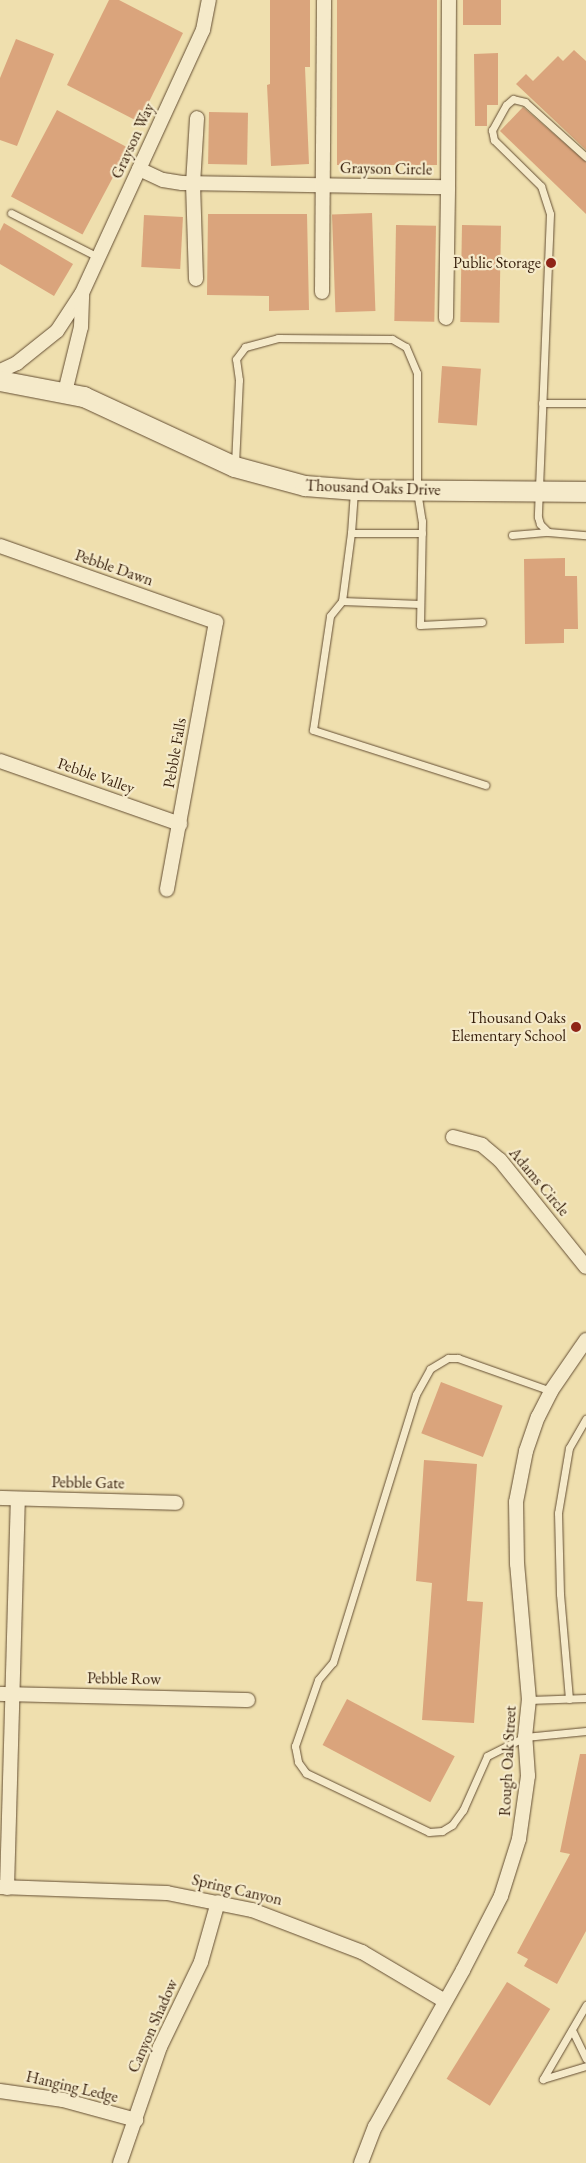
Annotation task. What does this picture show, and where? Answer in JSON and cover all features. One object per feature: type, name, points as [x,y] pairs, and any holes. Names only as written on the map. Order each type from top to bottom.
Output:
[{"type":"main road","name":"Thousand Oaks Drive","points":[[0,382],[65,392],[136,419],[235,467],[305,486],[354,490],[586,492]]},
{"type":"street","name":"Grayson Way","points":[[0,371],[18,363],[57,331],[82,293],[203,30],[209,0]]},
{"type":"street","points":[[322,292],[324,0]]},
{"type":"street","name":"Grayson Circle","points":[[139,169],[163,180],[193,184],[448,187],[449,0]]},
{"type":"street","points":[[196,279],[193,184],[197,118]]},
{"type":"street","points":[[446,318],[448,187]]},
{"type":"street","name":"Grayson Way","points":[[65,392],[81,327],[82,293]]},
{"type":"street","name":"Pebble Dawn","points":[[0,546],[216,622]]},
{"type":"street","name":"Pebble Falls","points":[[167,890],[216,622]]},
{"type":"street","name":"Pebble Valley","points":[[0,761],[180,824]]},
{"type":"street","name":"Adams Circle","points":[[452,1137],[482,1145],[500,1160],[586,1267]]},
{"type":"street","name":"Rough Oak Street","points":[[361,2163],[376,2127],[497,1904],[510,1870],[525,1808],[528,1776],[525,1737],[529,1700],[518,1564],[516,1502],[526,1451],[551,1391],[586,1340]]},
{"type":"street","name":"Pebble Gate","points":[[0,1498],[176,1503]]},
{"type":"street","points":[[4,1887],[6,1694],[18,1499]]},
{"type":"street","name":"Pebble Row","points":[[6,1694],[248,1700]]},
{"type":"street","name":"Spring Canyon","points":[[4,1887],[167,1893],[218,1902],[275,1916],[362,1952],[445,2001]]},
{"type":"street","name":"Canyon Shadow","points":[[120,2163],[160,2048],[201,1962],[218,1902]]},
{"type":"street","name":"Hanging Ledge","points":[[0,2091],[63,2100],[136,2120]]},
{"type":"lane","points":[[548,532],[540,524],[538,517],[541,492],[542,403],[550,214],[541,186],[494,140],[492,130],[506,104],[513,99],[525,102],[586,157]]},
{"type":"lane","points":[[11,214],[98,257]]},
{"type":"lane","points":[[235,467],[239,380],[236,360],[244,347],[278,338],[392,339],[406,347],[417,373],[417,491],[422,533],[420,625],[482,622]]},
{"type":"lane","points":[[542,403],[586,403]]},
{"type":"lane","points":[[354,490],[351,532],[342,601],[330,616],[313,730],[484,785]]},
{"type":"lane","points":[[351,532],[422,533]]},
{"type":"lane","points":[[512,535],[548,532],[586,535]]},
{"type":"lane","points":[[342,601],[420,604]]},
{"type":"lane","points":[[551,1391],[458,1358],[448,1358],[430,1369],[416,1394],[333,1662],[318,1680],[295,1746],[298,1762],[306,1773],[429,1832],[442,1831],[452,1825],[463,1810],[487,1756],[525,1737],[582,1732]]},
{"type":"lane","points":[[569,1699],[560,1594],[558,1513],[569,1448],[586,1419]]},
{"type":"lane","points":[[529,1700],[586,1698]]},
{"type":"lane","points":[[586,2005],[543,2079],[586,2066]]},
{"type":"lane","points":[[572,2030],[586,2059]]},
{"type":"building","points":[[109,0],[119,0],[183,33],[139,122],[67,85]]},
{"type":"building","points":[[270,0],[310,0],[310,67],[305,67],[309,164],[271,166],[267,85],[270,84]]},
{"type":"building","points":[[337,0],[437,0],[437,165],[337,165]]},
{"type":"building","points":[[463,0],[501,0],[501,25],[463,25]]},
{"type":"building","points":[[16,39],[54,54],[17,146],[0,140],[0,78]]},
{"type":"building","points":[[574,50],[586,61],[586,150],[516,84],[526,74],[533,81],[558,56],[563,61]]},
{"type":"building","points":[[498,53],[498,105],[487,105],[487,126],[475,126],[474,54]]},
{"type":"building","points":[[523,107],[586,162],[586,214],[500,131]]},
{"type":"building","points":[[57,110],[129,148],[83,235],[11,197]]},
{"type":"building","points":[[209,112],[248,113],[247,165],[208,164]]},
{"type":"building","points":[[372,213],[375,311],[335,312],[332,214]]},
{"type":"building","points":[[208,214],[307,214],[309,310],[269,311],[269,296],[207,295]]},
{"type":"building","points":[[144,215],[183,217],[180,269],[141,267]]},
{"type":"building","points":[[4,223],[73,264],[54,296],[0,264],[0,231]]},
{"type":"building","points":[[396,225],[436,226],[434,322],[394,321]]},
{"type":"building","points":[[462,225],[501,226],[499,323],[460,322]]},
{"type":"building","points":[[442,366],[481,369],[477,426],[438,423]]},
{"type":"building","points":[[565,558],[565,576],[577,576],[578,629],[564,629],[564,643],[525,644],[524,559]]},
{"type":"building","points":[[441,1382],[503,1406],[483,1457],[421,1433]]},
{"type":"building","points":[[424,1460],[477,1464],[467,1601],[483,1602],[474,1723],[422,1720],[432,1583],[416,1581]]},
{"type":"building","points":[[347,1699],[455,1756],[430,1802],[323,1745]]},
{"type":"building","points":[[580,1754],[586,1754],[586,1931],[557,1984],[524,1966],[528,1959],[517,1953],[570,1854],[560,1852]]},
{"type":"building","points":[[507,1982],[550,2009],[490,2106],[447,2079]]},
{"type":"place","name":"Public Storage","points":[[551,263]]},
{"type":"place","name":"Thousand Oaks Elementary School","points":[[576,1027]]}]
